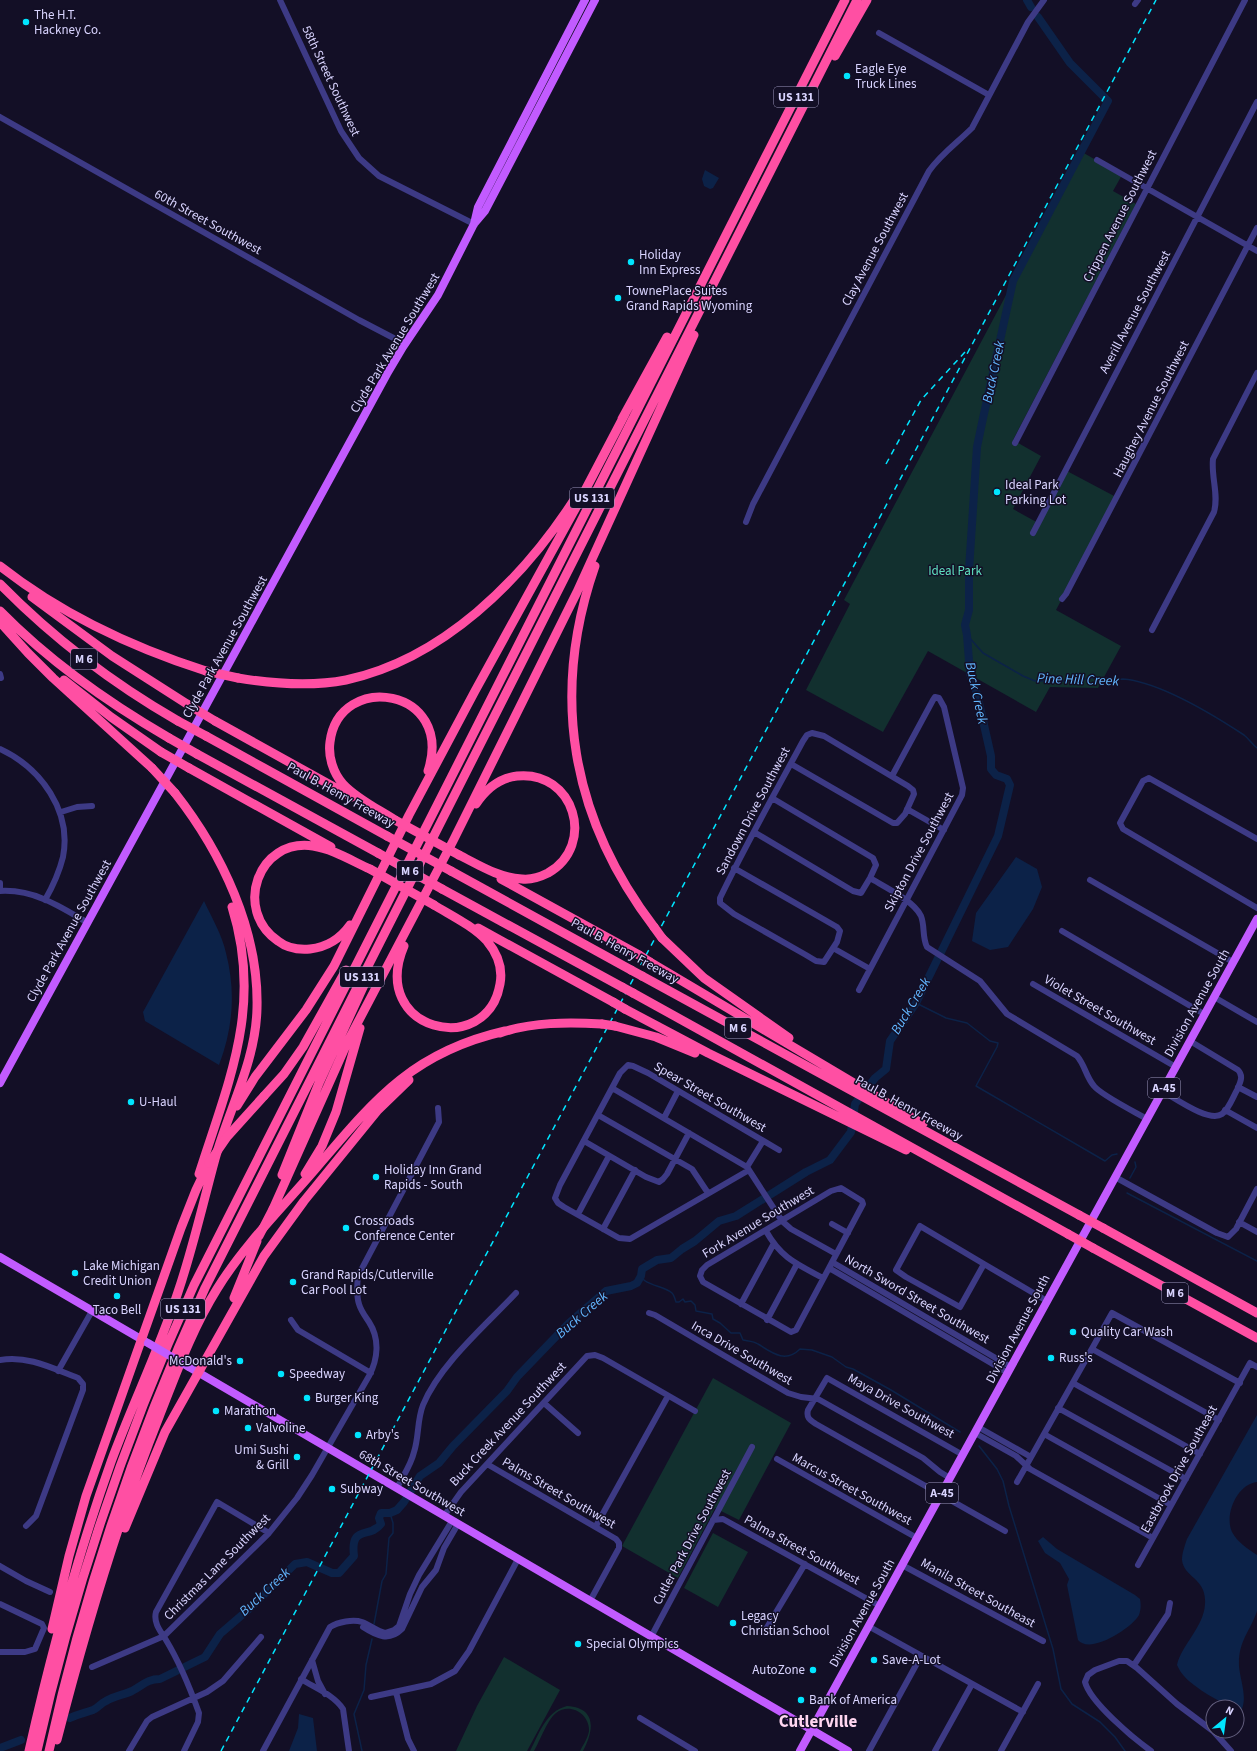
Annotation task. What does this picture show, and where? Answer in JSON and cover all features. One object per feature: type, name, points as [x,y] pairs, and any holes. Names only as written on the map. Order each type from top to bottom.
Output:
[{"type":"highway","points":[[836,18],[842,0]]},
{"type":"highway","name":"US 131","points":[[37,1751],[62,1649],[87,1560],[111,1489],[172,1333],[205,1262],[392,891],[845,0]]},
{"type":"highway","name":"US 131","points":[[49,1751],[72,1653],[101,1555],[132,1464],[173,1360],[231,1234],[857,0]]},
{"type":"highway","points":[[790,133],[867,0]]},
{"type":"highway","points":[[211,1163],[243,1095],[306,1010],[344,947],[409,816],[475,691],[579,502],[728,221],[757,175]]},
{"type":"highway","points":[[258,1236],[273,1210],[345,1048],[453,841],[577,592],[669,388],[715,291],[741,230]]},
{"type":"highway","points":[[0,566],[49,602],[86,622],[151,652],[206,671],[238,678],[298,684],[346,680],[388,667],[429,646],[447,634],[494,597],[521,570],[545,542],[579,491],[625,414]]},
{"type":"highway","points":[[624,489],[595,566],[583,605],[573,662],[573,722],[580,772],[585,795],[598,834],[620,878],[662,938],[688,964],[726,995],[837,1075]]},
{"type":"highway","points":[[0,569],[30,595],[82,634],[142,676],[215,721],[639,955],[837,1075],[853,1082],[921,1126]]},
{"type":"highway","name":"Paul B. Henry Freeway","points":[[0,584],[35,618],[87,662],[144,701],[642,976],[837,1075],[921,1126]]},
{"type":"highway","name":"M 6","points":[[0,611],[35,645],[86,686],[129,715],[168,738],[824,1099],[994,1197],[1006,1200],[1257,1338]]},
{"type":"highway","points":[[0,622],[53,678],[152,768],[175,793],[193,818],[225,873],[243,920],[254,964],[257,1001],[256,1030],[250,1058],[211,1163],[178,1291],[124,1430],[81,1553],[55,1642],[29,1751]]},
{"type":"highway","points":[[11,634],[86,698],[161,752],[370,870],[701,1050],[819,1109],[909,1148]]},
{"type":"highway","points":[[395,820],[348,788],[337,777],[330,759],[330,737],[335,724],[349,708],[365,699],[385,697],[407,703],[420,714],[430,732],[433,751],[432,760],[409,816]]},
{"type":"highway","points":[[453,841],[478,801],[488,789],[502,780],[514,776],[530,776],[548,782],[561,792],[571,807],[575,827],[573,844],[563,861],[544,875],[533,879],[511,878],[491,871],[460,855]]},
{"type":"highway","points":[[29,1751],[42,1676],[75,1533],[93,1476],[145,1341],[236,1060],[244,1007],[244,974],[240,937],[230,899],[210,845]]},
{"type":"highway","points":[[370,870],[322,848],[305,846],[286,850],[271,860],[263,868],[257,880],[254,894],[258,918],[271,936],[287,946],[307,950],[323,947],[335,941],[344,933],[375,884]]},
{"type":"highway","points":[[216,1340],[319,1083],[383,946],[417,866]]},
{"type":"highway","points":[[181,1228],[196,1190],[227,1137],[284,1074],[303,1047],[392,891]]},
{"type":"highway","points":[[419,906],[398,961],[396,978],[400,995],[410,1011],[426,1022],[443,1028],[461,1027],[476,1020],[484,1014],[495,1000],[498,994],[501,978],[500,964],[494,952],[483,937],[464,923],[434,905]]},
{"type":"highway","points":[[54,1751],[105,1569],[138,1470],[191,1340],[218,1287],[302,1178],[322,1146],[336,1112],[358,1034],[377,988]]},
{"type":"highway","points":[[258,1236],[362,1115],[391,1086],[414,1069],[448,1049],[472,1039],[505,1031],[549,1024],[602,1024],[615,1026],[672,1043],[804,1101]]},
{"type":"highway","points":[[93,1613],[152,1462],[168,1428],[251,1278],[277,1237],[304,1201],[387,1100],[403,1085],[426,1067],[461,1048],[505,1031]]},
{"type":"highway","name":"M 6","points":[[921,1126],[1018,1179],[1032,1190],[1257,1313]]},
{"type":"main road","name":"Clyde Park Avenue Southwest","points":[[0,1083],[405,344],[438,295],[474,224],[478,207],[585,0]]},
{"type":"main road","name":"Clyde Park Avenue Southwest","points":[[474,224],[485,212],[595,0]]},
{"type":"main road","points":[[574,21],[573,30],[577,35]]},
{"type":"main road","name":"Division Avenue South","points":[[800,1751],[1257,919]]},
{"type":"main road","name":"68th Street Southwest","points":[[0,1257],[848,1751]]},
{"type":"street","name":"58th Street Southwest","points":[[280,0],[341,131],[359,158],[379,176],[474,224]]},
{"type":"street","name":"Clay Avenue Southwest","points":[[746,522],[753,504],[929,171],[944,153],[961,140],[972,128],[1028,22],[1044,0]]},
{"type":"street","name":"Crippen Avenue Southwest","points":[[1015,443],[1146,188],[1245,0]]},
{"type":"street","points":[[878,33],[989,95]]},
{"type":"street","name":"Averill Avenue Southwest","points":[[1033,532],[1257,102]]},
{"type":"street","name":"60th Street Southwest","points":[[0,117],[353,317],[405,344]]},
{"type":"street","points":[[1097,160],[1257,251]]},
{"type":"street","name":"Haughey Avenue Southwest","points":[[1062,599],[1130,475],[1257,228]]},
{"type":"street","points":[[1152,630],[1214,512],[1216,498],[1212,470],[1213,459],[1257,374]]},
{"type":"street","name":"Skipton Drive Southwest","points":[[859,990],[962,795],[963,788],[944,707],[941,700],[937,697],[933,700],[892,776]]},
{"type":"street","name":"Sandown Drive Southwest","points":[[833,948],[824,962],[816,961],[734,914],[720,903],[720,898],[734,868],[805,738],[812,733],[824,736],[892,776]]},
{"type":"street","points":[[0,749],[25,764],[39,776],[60,812],[64,839],[63,856],[58,873],[45,900]]},
{"type":"street","points":[[791,764],[893,823],[897,823],[901,820],[914,794],[913,790],[892,776]]},
{"type":"street","points":[[1257,839],[1150,778],[1146,778],[1143,781],[1120,823],[1120,826],[1123,829],[1257,908]]},
{"type":"street","points":[[754,832],[857,893],[864,890],[876,865],[873,858],[772,798]]},
{"type":"street","points":[[60,812],[77,807],[92,806]]},
{"type":"street","points":[[907,809],[944,830]]},
{"type":"street","points":[[734,868],[836,927],[840,931],[833,948],[870,969]]},
{"type":"street","points":[[870,878],[906,900],[918,910],[921,916],[925,944],[931,951],[980,981],[1007,1014],[1077,1056],[1094,1087],[1147,1119]]},
{"type":"street","points":[[1090,880],[1233,962]]},
{"type":"street","points":[[0,883],[0,891],[25,892],[45,900],[88,923]]},
{"type":"street","points":[[1062,931],[1204,1014]]},
{"type":"street","name":"Violet Street Southwest","points":[[1033,984],[1176,1067]]},
{"type":"street","points":[[1214,997],[1257,1022]]},
{"type":"street","points":[[1162,1091],[1209,1116],[1218,1116],[1225,1110],[1238,1087],[1242,1079],[1241,1073],[1238,1070],[1190,1041]]},
{"type":"street","name":"Spear Street Southwest","points":[[612,1088],[620,1073],[628,1065],[634,1066],[779,1150]]},
{"type":"street","points":[[1238,1087],[1257,1097]]},
{"type":"street","points":[[612,1088],[560,1185],[556,1198],[558,1203],[619,1238],[630,1239],[748,1169],[762,1141]]},
{"type":"street","name":"North Sword Street Southwest","points":[[612,1088],[748,1169],[765,1193],[782,1222],[791,1229],[836,1254]]},
{"type":"street","points":[[664,1118],[678,1091]]},
{"type":"street","points":[[328,1448],[371,1373],[376,1361],[377,1349],[375,1334],[359,1303],[356,1288],[358,1276],[439,1122],[438,1108]]},
{"type":"street","points":[[1225,1110],[1257,1128]]},
{"type":"street","points":[[598,1115],[695,1172],[708,1193]]},
{"type":"street","points":[[584,1141],[659,1182],[663,1180],[675,1160],[688,1133]]},
{"type":"street","points":[[578,1214],[609,1156]]},
{"type":"street","points":[[603,1229],[635,1170]]},
{"type":"street","points":[[1115,1177],[1223,1237],[1231,1236],[1257,1189]]},
{"type":"street","name":"Fork Avenue Southwest","points":[[741,1304],[703,1282],[700,1276],[702,1270],[707,1265],[782,1222],[831,1191],[841,1188],[862,1201],[863,1204],[848,1233]]},
{"type":"street","points":[[1239,1222],[1257,1232]]},
{"type":"street","points":[[773,1245],[741,1304],[767,1320],[791,1332],[796,1330],[802,1320],[848,1233],[832,1224]]},
{"type":"street","points":[[984,1264],[960,1307],[896,1270],[920,1226],[1047,1301]]},
{"type":"street","points":[[766,1231],[773,1245],[787,1258],[823,1278]]},
{"type":"street","name":"North Sword Street Southwest","points":[[832,1262],[1010,1370]]},
{"type":"street","points":[[767,1320],[797,1264]]},
{"type":"street","name":"North Sword Street Southwest","points":[[829,1268],[1010,1370]]},
{"type":"street","points":[[399,1489],[412,1460],[417,1439],[420,1415],[434,1384],[451,1362],[516,1293]]},
{"type":"street","points":[[58,1371],[92,1311]]},
{"type":"street","name":"Inca Drive Southwest","points":[[649,1313],[655,1315],[788,1393],[801,1397],[814,1398],[923,1458],[950,1478]]},
{"type":"street","points":[[1017,1482],[1112,1313],[1240,1383]]},
{"type":"street","points":[[292,1320],[298,1330],[371,1373]]},
{"type":"street","points":[[1092,1349],[1219,1420]]},
{"type":"street","name":"Buck Creek Avenue Southwest","points":[[444,1516],[460,1492],[587,1356],[594,1355],[603,1358],[668,1396]]},
{"type":"street","points":[[0,1360],[12,1358],[27,1359],[81,1380],[84,1384],[36,1516],[26,1526]]},
{"type":"street","name":"Eastbrook Drive Southeast","points":[[1138,1565],[1250,1363],[1257,1367]]},
{"type":"street","name":"Maya Drive Southwest","points":[[814,1398],[827,1378],[963,1454]]},
{"type":"street","points":[[1073,1383],[1200,1454]]},
{"type":"street","points":[[596,1526],[668,1396],[695,1411]]},
{"type":"street","points":[[814,1398],[807,1415],[808,1418],[816,1424],[1005,1531]]},
{"type":"street","points":[[544,1403],[578,1433]]},
{"type":"street","points":[[1058,1408],[1186,1479]]},
{"type":"street","points":[[977,1430],[1031,1457]]},
{"type":"street","points":[[977,1430],[1016,1456],[1030,1469],[1153,1538]]},
{"type":"street","points":[[1044,1434],[1172,1505]]},
{"type":"street","name":"Cutler Park Drive Southwest","points":[[651,1637],[752,1447]]},
{"type":"street","name":"Christmas Lane Southwest","points":[[92,1667],[164,1636],[269,1533],[297,1498],[328,1448]]},
{"type":"street","name":"Marcus Street Southwest","points":[[777,1459],[917,1538]]},
{"type":"street","name":"Palms Street Southwest","points":[[487,1464],[612,1535],[619,1543],[619,1548],[590,1601]]},
{"type":"street","points":[[184,1751],[198,1722],[199,1713],[182,1672],[155,1620],[156,1612],[217,1502],[269,1533]]},
{"type":"street","name":"Palma Street Southwest","points":[[713,1520],[723,1519],[880,1606]]},
{"type":"street","points":[[395,1632],[418,1575],[455,1523]]},
{"type":"street","points":[[263,1751],[330,1627],[335,1624],[356,1621],[361,1626],[379,1636],[386,1637],[402,1629],[427,1580],[436,1570],[455,1523]]},
{"type":"street","points":[[371,1697],[431,1684],[455,1671],[469,1651],[518,1559]]},
{"type":"street","points":[[766,1629],[805,1564]]},
{"type":"street","name":"Manila Street Southeast","points":[[902,1565],[1043,1641]]},
{"type":"street","points":[[0,1566],[26,1581],[50,1592]]},
{"type":"street","points":[[418,1575],[427,1580]]},
{"type":"street","points":[[1134,1665],[1168,1614],[1170,1603]]},
{"type":"street","points":[[0,1604],[42,1624],[44,1628],[35,1648],[25,1652],[0,1652]]},
{"type":"street","points":[[868,1626],[1023,1712]]},
{"type":"street","points":[[129,1751],[147,1721],[152,1717],[207,1692],[223,1681],[261,1637]]},
{"type":"street","points":[[869,1751],[921,1656]]},
{"type":"street","points":[[312,1660],[318,1681],[325,1694]]},
{"type":"street","points":[[1151,1751],[1131,1737],[1092,1696],[1086,1686],[1085,1678],[1088,1675],[1108,1665],[1124,1661],[1134,1665],[1177,1704],[1205,1725]]},
{"type":"street","points":[[301,1679],[335,1699],[342,1709],[349,1751]]},
{"type":"street","points":[[935,1751],[972,1684]]},
{"type":"street","points":[[1001,1751],[1038,1684]]},
{"type":"street","points":[[396,1692],[408,1739],[414,1751]]},
{"type":"street","points":[[640,1718],[695,1751]]},
{"type":"street","points":[[1220,1739],[1231,1751]]},
{"type":"green space","name":"Ideal Park","points":[[1082,152],[1122,175],[1113,191],[1136,204],[1013,440],[1041,456],[1013,509],[1040,524],[1067,471],[1116,497],[1056,610],[1121,646],[1098,688],[1050,687],[1036,712],[928,651],[883,732],[806,690],[850,604],[844,600]]},
{"type":"green space","points":[[713,1378],[791,1423],[739,1520],[715,1508],[678,1578],[622,1546]]},
{"type":"green space","points":[[713,1533],[748,1552],[718,1607],[684,1588]]},
{"type":"green space","points":[[504,1657],[560,1690],[527,1751],[456,1751],[477,1706]]},
{"type":"green space","points":[[567,1706],[584,1711],[590,1721],[591,1728],[583,1751],[580,1751],[587,1739],[589,1731],[586,1719],[583,1715],[573,1709],[567,1709],[561,1710],[553,1716],[534,1751],[530,1751],[548,1718],[560,1709]]},
{"type":"water","points":[[705,170],[719,178],[713,188],[710,189],[704,186],[702,179]]},
{"type":"water","points":[[1016,857],[1037,869],[1042,887],[1033,909],[1008,947],[990,950],[972,941],[976,913]]},
{"type":"water","points":[[204,901],[224,946],[231,982],[232,1010],[230,1024],[224,1051],[219,1065],[145,1021],[143,1012]]},
{"type":"water","points":[[1257,1415],[1257,1482],[1250,1484],[1238,1494],[1231,1509],[1230,1517],[1230,1525],[1234,1536],[1243,1545],[1257,1555],[1257,1611],[1242,1643],[1239,1657],[1244,1699],[1215,1699],[1188,1680],[1177,1665],[1183,1650],[1201,1620],[1205,1604],[1203,1589],[1187,1571],[1182,1560],[1187,1539]]},
{"type":"water","points":[[1043,1537],[1057,1549],[1140,1599],[1140,1613],[1135,1620],[1120,1633],[1101,1642],[1084,1644],[1078,1640],[1067,1585],[1069,1579],[1060,1563],[1045,1553],[1038,1541]]},
{"type":"water","points":[[299,1714],[313,1718],[317,1751],[289,1751],[298,1728]]},
{"type":"waterway","name":"Buck Creek","points":[[1027,0],[1031,7]]},
{"type":"waterway","name":"Buck Creek","points":[[70,1718],[93,1710],[109,1699],[132,1691],[148,1681],[160,1679],[205,1657],[220,1634],[249,1609],[295,1564],[307,1562],[332,1573],[339,1573],[354,1556],[355,1540],[358,1536],[377,1528],[381,1524],[379,1518],[381,1513],[390,1513],[397,1510],[404,1502],[420,1476],[439,1463],[453,1446],[507,1391],[517,1377],[569,1323],[606,1291],[631,1286],[637,1283],[641,1276],[642,1269],[657,1260],[671,1258],[719,1221],[736,1216],[806,1172],[830,1160],[851,1132],[855,1104],[875,1078],[886,1069],[890,1041],[916,1003],[998,836],[1010,785],[1007,779],[996,775],[991,769],[991,756],[977,694],[970,674],[965,625],[969,610],[969,570],[977,447],[1013,281],[1108,101],[1070,63],[1038,17]]},
{"type":"waterway","name":"Pine Hill Creek","points":[[967,635],[983,653],[1023,676],[1035,681],[1071,681],[1091,678],[1109,678],[1111,681],[1123,679],[1138,681],[1169,692],[1217,718],[1244,735],[1257,748]]},
{"type":"waterway","points":[[916,1003],[946,1018],[967,1023],[990,1041],[998,1043],[976,1086],[1105,1161],[1112,1155],[1117,1154]]},
{"type":"waterway","points":[[1130,1178],[1136,1167],[1135,1162]]},
{"type":"waterway","points":[[1127,1193],[1257,1261]]},
{"type":"waterway","points":[[641,1276],[646,1281],[672,1293],[676,1302],[683,1299],[685,1302],[691,1301],[695,1305],[696,1311],[712,1314],[713,1319],[731,1333],[740,1333],[743,1340],[755,1342],[778,1355],[789,1356],[800,1349],[812,1350],[832,1357],[846,1367],[853,1369],[891,1390],[960,1432]]},
{"type":"waterway","points":[[979,1446],[997,1469],[1003,1481],[1009,1506],[1053,1649],[1061,1689],[1072,1704],[1100,1722],[1115,1737],[1125,1751]]},
{"type":"waterway","points":[[374,1624],[382,1581],[386,1574],[389,1538],[393,1533],[393,1523],[390,1513]]},
{"type":"waterway","points":[[362,1751],[354,1714],[364,1690],[366,1665],[372,1639]]},
{"type":"waterway","name":"Buck Creek","points":[[0,1748],[21,1740]]},
{"type":"railway","points":[[221,1751],[1156,0]]},
{"type":"railway","points":[[886,464],[921,400],[965,352]]},
{"type":"place","name":"The H.T. Hackney Co.","points":[[26,22]]},
{"type":"place","name":"Eagle Eye Truck Lines","points":[[847,76]]},
{"type":"place","name":"Holiday Inn Express","points":[[631,262]]},
{"type":"place","name":"TownePlace Suites Grand Rapids Wyoming","points":[[618,298]]},
{"type":"place","name":"Ideal Park Parking Lot","points":[[997,492]]},
{"type":"place","name":"U-Haul","points":[[131,1102]]},
{"type":"place","name":"Holiday Inn Grand Rapids - South","points":[[376,1177]]},
{"type":"place","name":"Crossroads Conference Center","points":[[346,1228]]},
{"type":"place","name":"Lake Michigan Credit Union","points":[[75,1273]]},
{"type":"place","name":"Grand Rapids/Cutlerville Car Pool Lot","points":[[293,1282]]},
{"type":"place","name":"Taco Bell","points":[[117,1296]]},
{"type":"place","name":"Quality Car Wash","points":[[1073,1332]]},
{"type":"place","name":"Russ's","points":[[1051,1358]]},
{"type":"place","name":"McDonald's","points":[[240,1361]]},
{"type":"place","name":"Speedway","points":[[281,1374]]},
{"type":"place","name":"Burger King","points":[[307,1398]]},
{"type":"place","name":"Marathon","points":[[216,1411]]},
{"type":"place","name":"Valvoline","points":[[248,1428]]},
{"type":"place","name":"Arby's","points":[[358,1435]]},
{"type":"place","name":"Umi Sushi & Grill","points":[[297,1457]]},
{"type":"place","name":"Subway","points":[[332,1489]]},
{"type":"place","name":"Legacy Christian School","points":[[733,1623]]},
{"type":"place","name":"Special Olympics","points":[[578,1644]]},
{"type":"place","name":"Save-A-Lot","points":[[874,1660]]},
{"type":"place","name":"AutoZone","points":[[813,1670]]},
{"type":"place","name":"Bank of America","points":[[801,1700]]},
{"type":"district","name":"Cutlerville","points":[[818,1722]]}]
